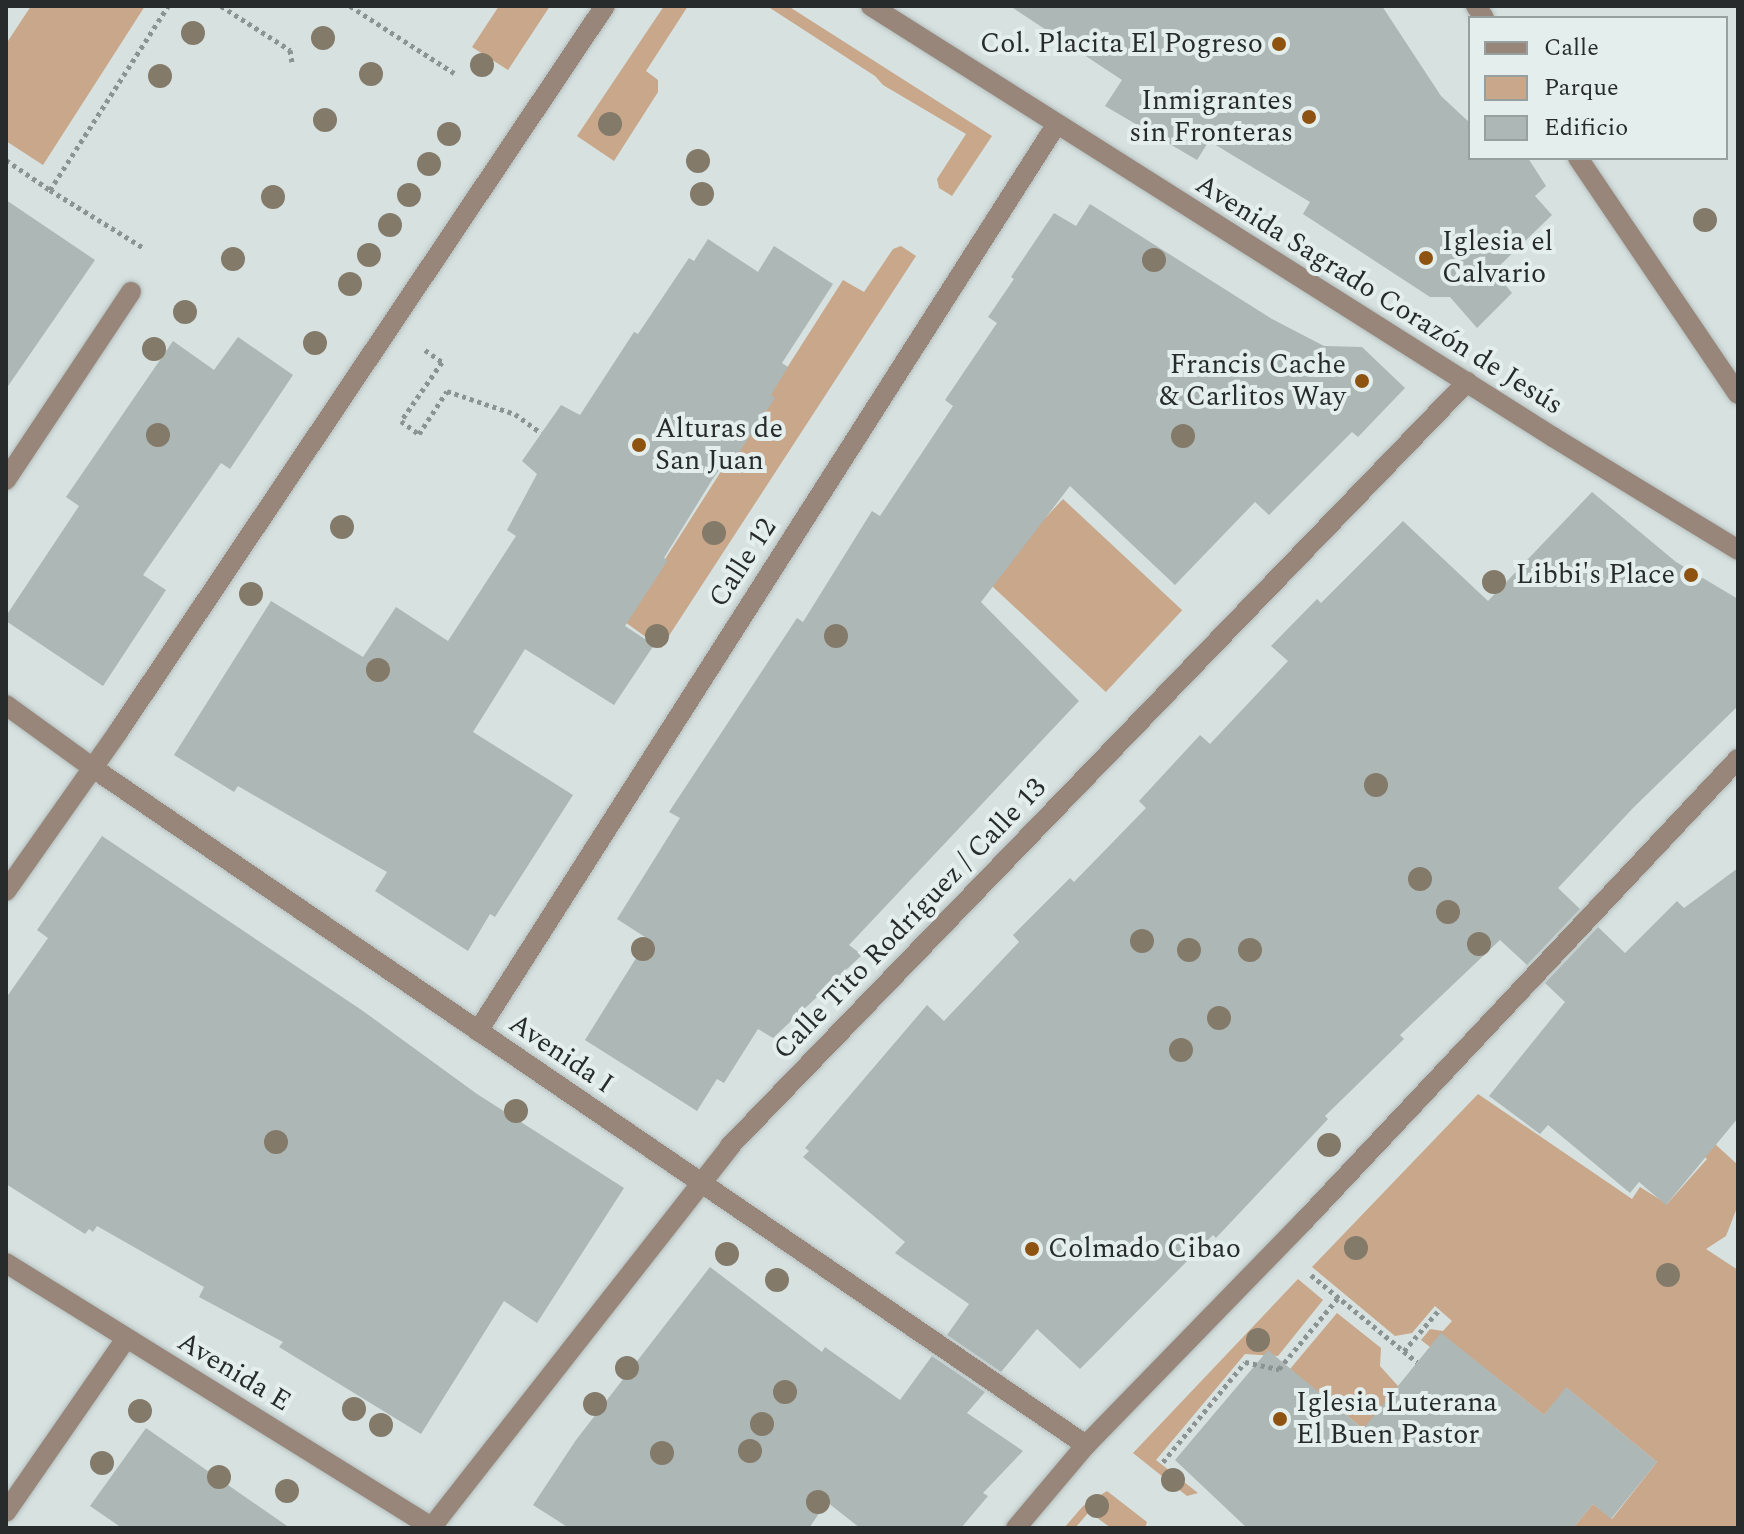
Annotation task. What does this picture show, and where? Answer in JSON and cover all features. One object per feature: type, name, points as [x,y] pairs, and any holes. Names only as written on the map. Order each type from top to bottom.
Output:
[{"type":"street","points":[[6,891],[93,768],[605,6]]},
{"type":"street","name":"Avenida Sagrado Corazón de Jesús","points":[[871,6],[1056,125],[1738,550]]},
{"type":"street","name":"Calle 12","points":[[478,1031],[1056,125]]},
{"type":"street","points":[[1579,160],[1738,394]]},
{"type":"street","points":[[6,480],[131,292]]},
{"type":"street","name":"Calle Tito Rodríguez / Calle 13","points":[[432,1528],[700,1183],[741,1135],[1467,382]]},
{"type":"street","name":"Avenida I","points":[[6,705],[93,768],[1086,1445]]},
{"type":"street","points":[[1016,1528],[1086,1445],[1304,1221],[1738,759]]},
{"type":"street","name":"Avenida E","points":[[6,1263],[432,1528]]},
{"type":"street","points":[[6,1512],[126,1339]]},
{"type":"path","points":[[50,190],[168,6]]},
{"type":"path","points":[[221,6],[290,50],[292,62]]},
{"type":"path","points":[[350,6],[454,73]]},
{"type":"path","points":[[6,160],[151,253]]},
{"type":"path","points":[[420,347],[442,362],[401,421],[419,434],[447,391],[515,414],[541,433]]},
{"type":"path","points":[[1301,1267],[1417,1362]]},
{"type":"path","points":[[1163,1462],[1245,1362],[1279,1369],[1338,1298]]},
{"type":"path","points":[[1404,1351],[1439,1310]]},
{"type":"green space","points":[[31,6],[145,6],[43,165],[6,141],[6,44]]},
{"type":"green space","points":[[499,6],[550,6],[508,70],[472,47]]},
{"type":"green space","points":[[664,6],[688,6],[646,71],[658,80],[658,92],[614,161],[577,136]]},
{"type":"green space","points":[[767,6],[788,6],[992,136],[952,196],[939,188],[937,179],[966,134],[883,85],[875,76]]},
{"type":"green space","points":[[901,246],[916,256],[661,648],[625,622],[843,280],[864,292],[893,249]]},
{"type":"green space","points":[[1063,499],[1182,610],[1106,692],[987,581]]},
{"type":"green space","points":[[1577,1044],[1693,1124],[1738,1165],[1738,1205],[1726,1236],[1706,1249],[1738,1270],[1738,1528],[1573,1528],[1593,1504],[1612,1519],[1657,1462],[1567,1388],[1544,1415],[1441,1334],[1430,1347],[1421,1340],[1430,1329],[1443,1331],[1452,1321],[1435,1306],[1412,1333],[1395,1336],[1312,1267],[1478,1094],[1632,1199],[1640,1187],[1667,1204],[1707,1159]]},
{"type":"green space","points":[[1298,1279],[1323,1300],[1278,1356],[1245,1354],[1156,1460],[1198,1493],[1187,1496],[1133,1453]]},
{"type":"green space","points":[[1337,1313],[1381,1348],[1380,1366],[1398,1386],[1412,1469],[1290,1369]]},
{"type":"green space","points":[[1107,1491],[1147,1522],[1145,1528],[1111,1528],[1089,1512],[1075,1528],[1064,1528],[1083,1506]]},
{"type":"building","points":[[1010,6],[1382,6],[1441,96],[1468,121],[1468,160],[1529,160],[1546,186],[1535,196],[1552,215],[1494,271],[1512,293],[1477,328],[1450,297],[1430,297],[1303,214],[1310,202],[1209,141],[1197,160],[1105,106],[1122,80]]},
{"type":"building","points":[[6,200],[95,260],[6,389]]},
{"type":"building","points":[[1090,204],[1272,319],[1324,346],[1362,347],[1405,388],[1358,437],[1352,432],[1269,515],[1255,502],[1175,585],[1070,486],[981,602],[1079,701],[849,945],[862,955],[773,1038],[758,1029],[724,1083],[717,1079],[697,1111],[585,1040],[648,939],[617,919],[680,818],[669,812],[797,618],[803,622],[872,511],[880,516],[953,406],[945,400],[997,323],[988,317],[1014,279],[1011,277],[1054,213],[1076,226]]},
{"type":"building","points":[[708,239],[758,272],[774,246],[833,284],[782,363],[788,367],[771,395],[775,398],[734,460],[729,456],[712,480],[664,558],[668,560],[625,626],[654,645],[614,705],[525,649],[473,732],[573,795],[495,917],[490,914],[468,951],[375,891],[387,872],[238,786],[234,792],[174,755],[271,601],[363,657],[396,607],[448,641],[516,536],[507,530],[537,474],[522,461],[561,405],[580,415],[634,332],[638,334],[689,258],[694,261]]},
{"type":"building","points":[[238,337],[293,375],[230,469],[221,463],[143,575],[166,590],[103,686],[6,621],[6,616],[79,506],[66,497],[173,341],[214,370]]},
{"type":"building","points":[[1592,492],[1676,562],[1738,599],[1738,706],[1634,807],[1558,888],[1580,909],[1527,965],[1500,940],[1400,1035],[1404,1039],[1325,1116],[1328,1119],[1216,1238],[1213,1235],[1080,1369],[1037,1329],[1001,1372],[947,1335],[969,1304],[895,1253],[905,1242],[803,1157],[809,1151],[805,1148],[927,1005],[944,1021],[1019,942],[1013,935],[1070,878],[1074,882],[1146,808],[1139,801],[1200,735],[1210,744],[1288,661],[1271,646],[1317,599],[1321,603],[1403,521],[1488,601]]},
{"type":"building","points":[[102,836],[363,1011],[477,1094],[624,1188],[537,1323],[504,1301],[421,1434],[279,1347],[283,1342],[199,1297],[204,1287],[97,1226],[93,1232],[89,1229],[85,1234],[6,1184],[6,998],[48,938],[37,930]]},
{"type":"building","points":[[1738,868],[1738,1118],[1666,1205],[1639,1182],[1630,1193],[1548,1125],[1540,1134],[1489,1096],[1565,1002],[1545,983],[1598,927],[1625,953],[1677,901],[1684,908]]},
{"type":"building","points":[[710,1267],[822,1352],[825,1347],[900,1400],[932,1356],[985,1392],[967,1413],[1023,1451],[983,1493],[988,1496],[961,1528],[860,1528],[827,1502],[809,1528],[569,1528],[533,1505],[576,1440]]},
{"type":"building","points":[[1441,1333],[1544,1415],[1566,1387],[1657,1462],[1611,1519],[1593,1504],[1573,1528],[1247,1528],[1175,1460],[1268,1350],[1363,1429]]},
{"type":"building","points":[[146,1428],[290,1528],[122,1528],[90,1506]]},
{"type":"place","name":"Col. Placita El Pogreso","points":[[1279,44]]},
{"type":"place","name":"Inmigrantes sin Fronteras","points":[[1309,117]]},
{"type":"place","name":"Iglesia el Calvario","points":[[1426,258]]},
{"type":"place","name":"Francis Cache & Carlitos Way","points":[[1362,381]]},
{"type":"place","name":"Alturas de San Juan","points":[[639,445]]},
{"type":"place","name":"Libbi's Place","points":[[1691,575]]},
{"type":"place","name":"Colmado Cibao","points":[[1032,1249]]},
{"type":"place","name":"Iglesia Luterana El Buen Pastor","points":[[1280,1419]]}]
